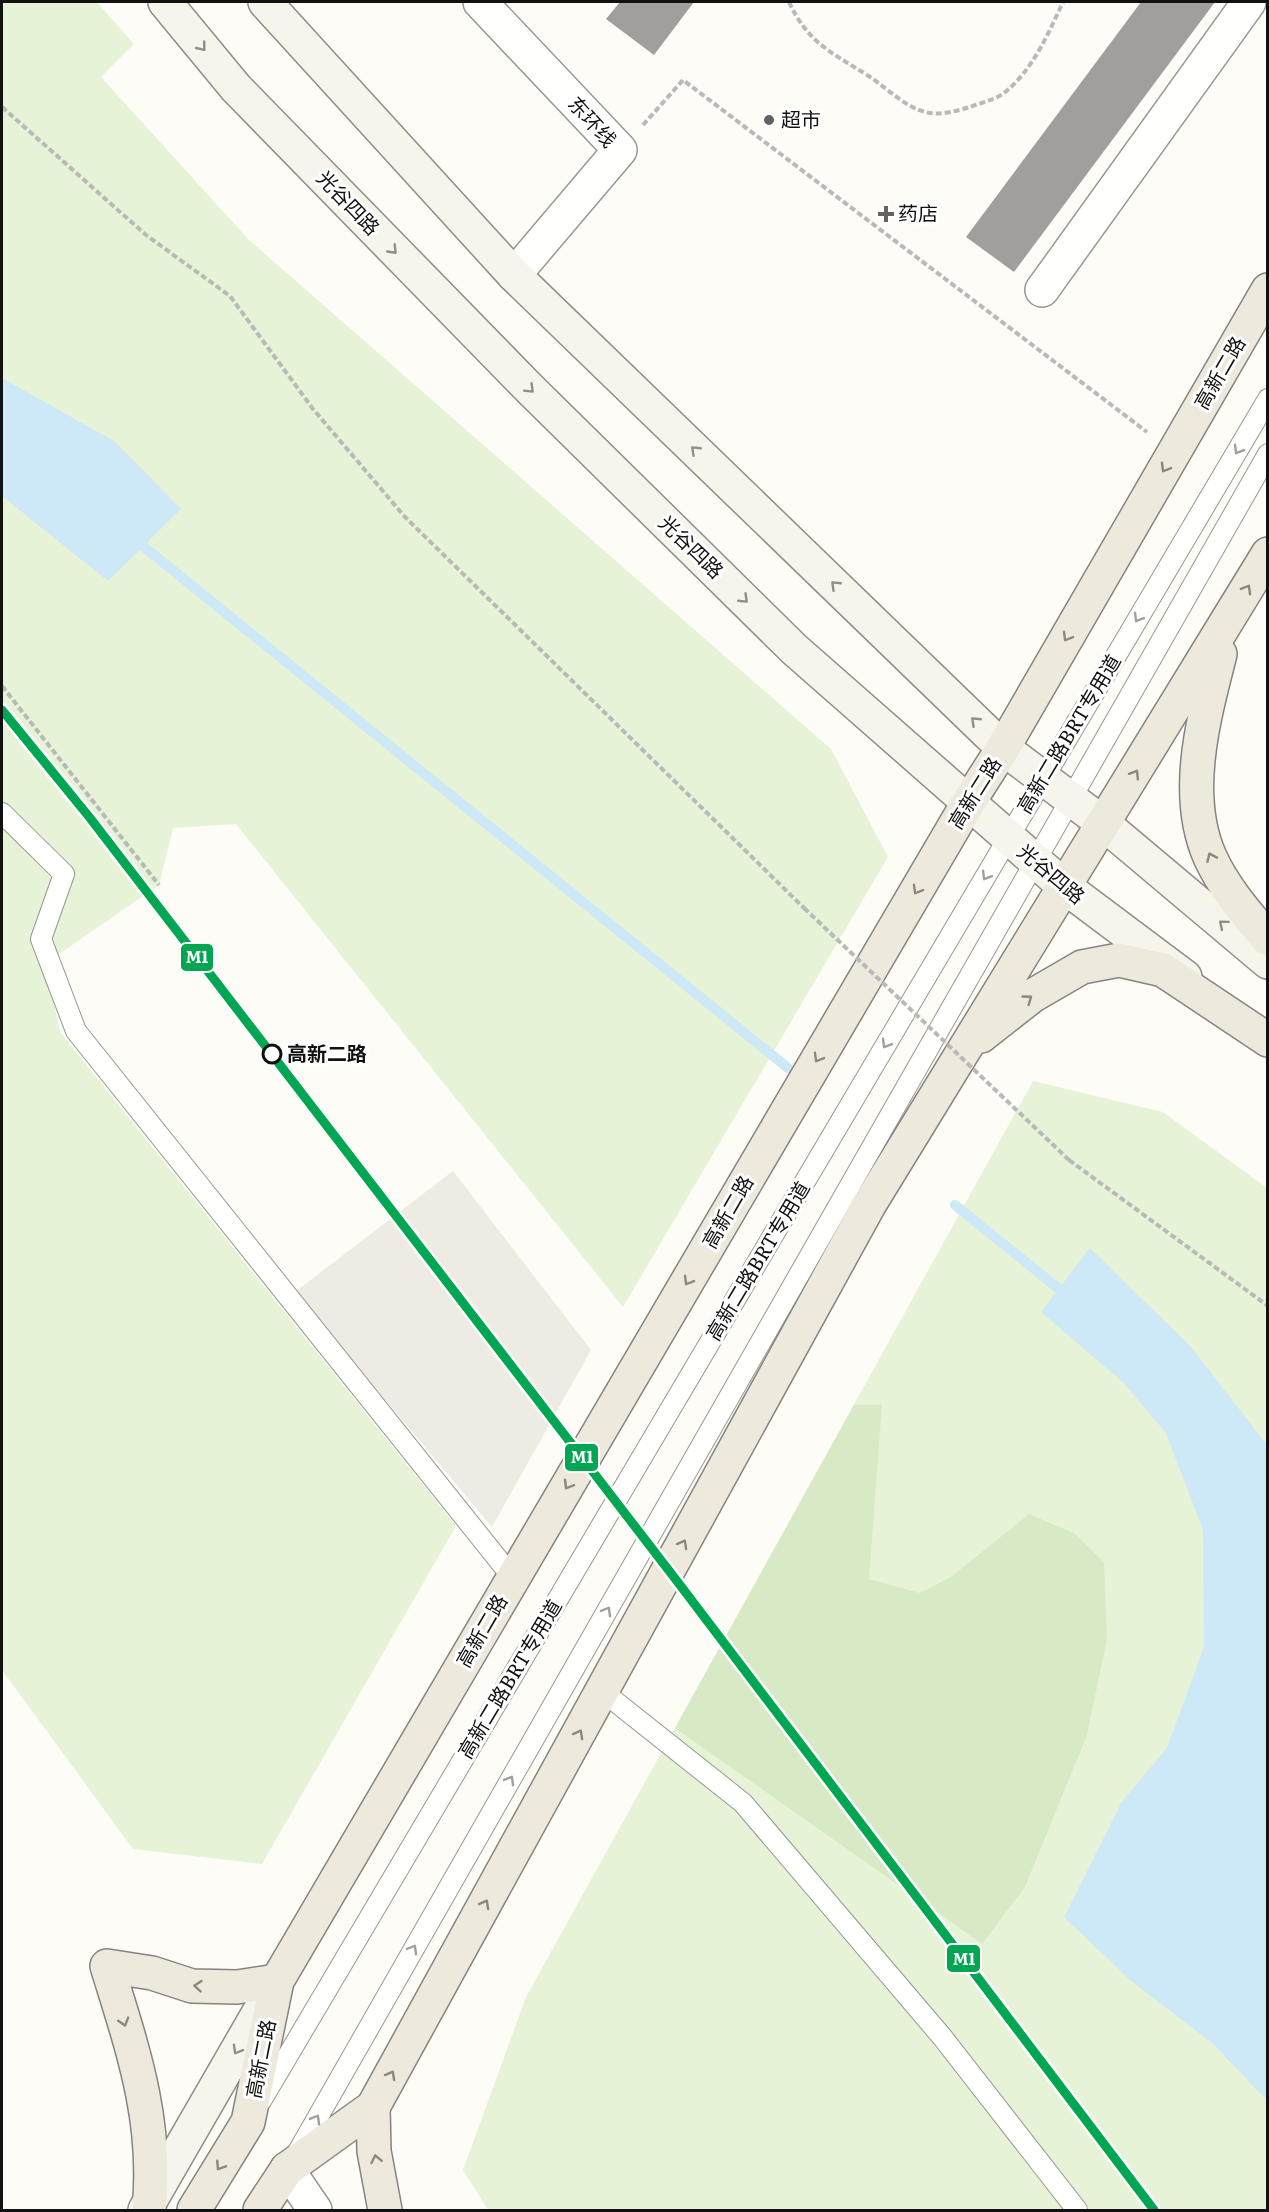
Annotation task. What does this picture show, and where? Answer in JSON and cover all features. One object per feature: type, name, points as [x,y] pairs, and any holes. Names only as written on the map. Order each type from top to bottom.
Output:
[{"type":"main road","name":"光谷四路","points":[[165,2],[236,88],[529,388],[794,649],[1065,887],[1268,1039]]},
{"type":"main road","points":[[265,2],[514,275],[1003,748],[1104,824],[1268,962]]},
{"type":"main road","name":"高新二路","points":[[194,2211],[248,2122],[276,1981],[968,803],[1003,748],[1268,290]]},
{"type":"main road","points":[[260,2211],[287,2169],[373,2107],[869,1205],[1268,554]]},
{"type":"main road","points":[[1228,622],[1204,715],[1198,776],[1198,816],[1210,856],[1234,899],[1268,939]]},
{"type":"main road","points":[[965,1048],[1032,996],[1082,967],[1119,960],[1163,970],[1268,1039]]},
{"type":"main road","points":[[148,2208],[153,2157],[144,2099],[135,2056],[107,1966],[152,1972],[192,1986],[237,1987],[276,1981]]},
{"type":"main road","points":[[148,2208],[276,1981]]},
{"type":"main road","points":[[373,2107],[374,2151],[385,2211]]},
{"type":"street","name":"东环线","points":[[480,2],[620,150],[514,275]]},
{"type":"street","points":[[1042,290],[1249,2]]},
{"type":"street","points":[[287,2169],[315,2211]]},
{"type":"lane","name":"高新二路BRT专用道","points":[[248,2122],[1268,399]]},
{"type":"lane","name":"高新二路BRT专用道","points":[[287,2169],[1268,454]]},
{"type":"lane","points":[[2,813],[64,874],[41,939],[76,1031],[513,1578]]},
{"type":"lane","points":[[602,1691],[743,1803],[942,2038],[1077,2211]]},
{"type":"path","points":[[789,2],[800,25],[833,56],[925,113],[958,111],[1003,94],[1039,54],[1063,2]]},
{"type":"path","points":[[620,150],[683,80],[1147,432]]},
{"type":"path","points":[[2,107],[146,235],[230,296],[314,409],[405,517],[804,908],[1069,1160],[1268,1306]]},
{"type":"path","points":[[2,686],[159,885]]},
{"type":"green space","points":[[2,2],[97,2],[134,44],[101,77],[249,240],[831,749],[888,857],[623,1307],[236,824],[173,828],[159,885],[46,963],[60,1032],[456,1526],[262,1864],[133,1849],[2,1670]]},
{"type":"green space","points":[[1033,1081],[1163,1112],[1267,1188],[1267,2210],[488,2210],[463,2170],[526,1997]]},
{"type":"green space","points":[[854,1405],[882,1405],[869,1579],[920,1593],[951,1577],[1029,1514],[1074,1533],[1104,1562],[1107,1639],[1087,1735],[1025,1887],[982,1944],[675,1728]]},
{"type":"shaded area","points":[[453,1171],[591,1350],[492,1527],[295,1292]]},
{"type":"water","points":[[2,378],[114,441],[181,509],[108,581],[2,496]]},
{"type":"water","points":[[1090,1248],[1191,1347],[1267,1445],[1267,2100],[1212,2043],[1130,1980],[1064,1917],[1121,1803],[1167,1748],[1204,1647],[1203,1530],[1166,1433],[1124,1383],[1041,1312]]},
{"type":"building","points":[[620,2],[694,2],[654,55],[606,19]]},
{"type":"building","points":[[1141,2],[1215,2],[1014,272],[966,237]]},
{"type":"waterway","points":[[133,538],[788,1068]]},
{"type":"waterway","points":[[955,1205],[1069,1297]]},
{"type":"transit line","name":"M1","points":[[2,710],[90,818],[680,1585],[1154,2210]]},
{"type":"place","name":"超市","points":[[769,120]]},
{"type":"place","name":"药店","points":[[886,214]]},
{"type":"place","name":"高新二路","points":[[272,1054]]}]
